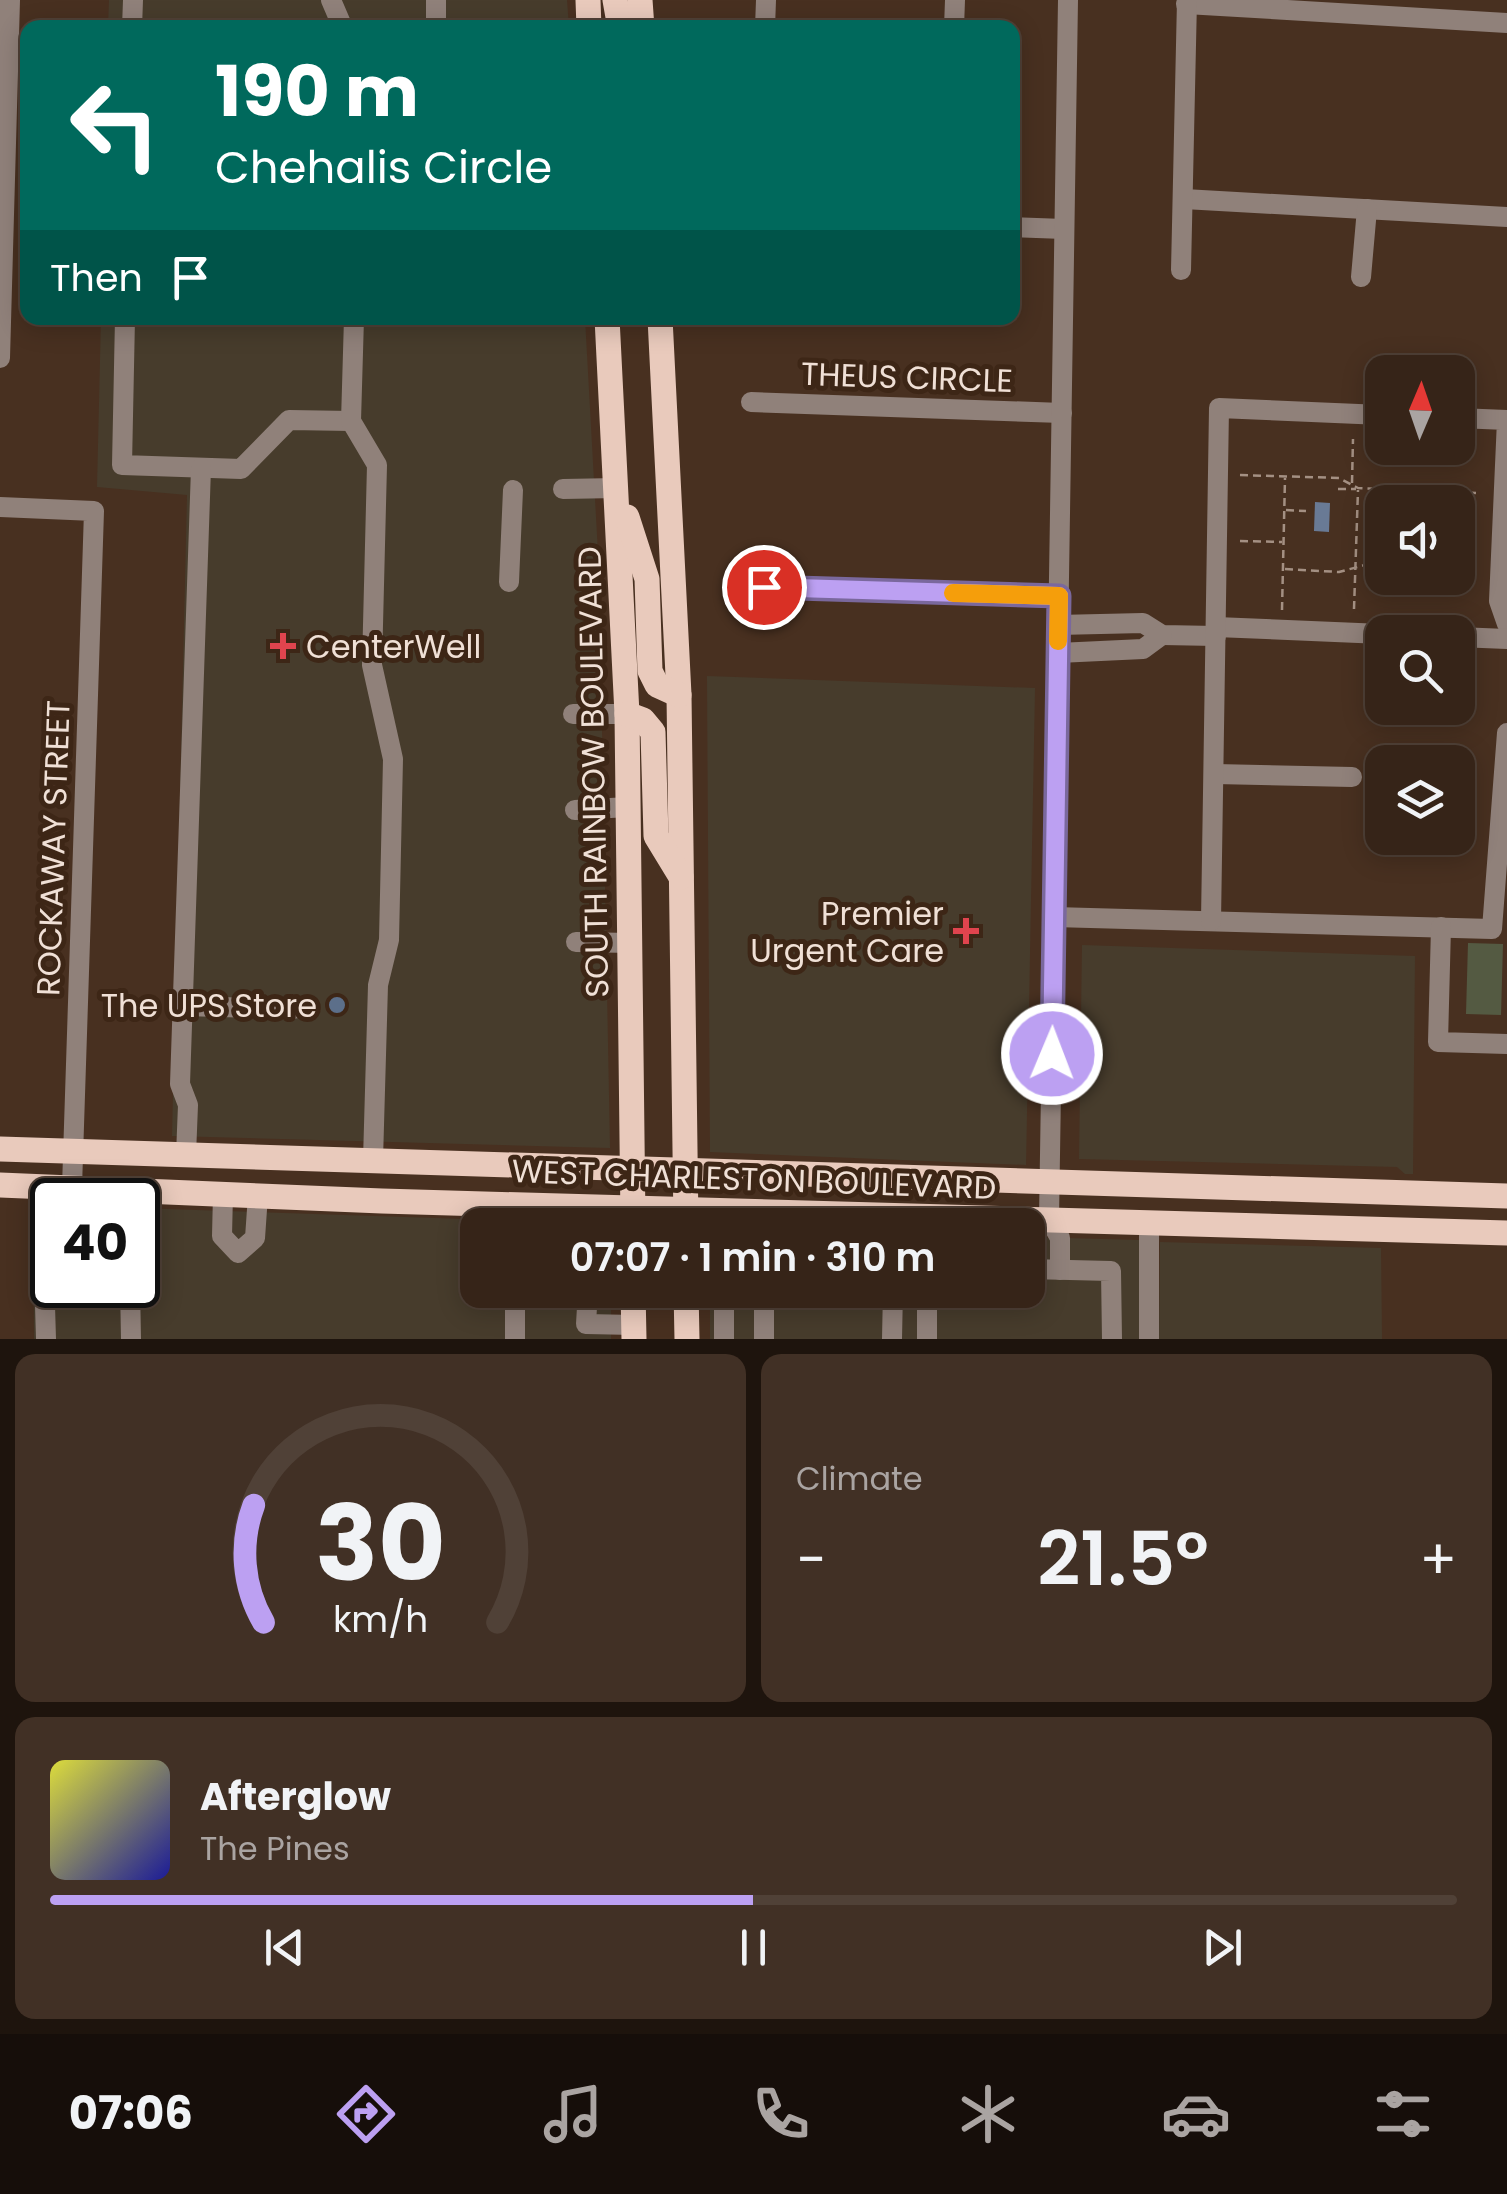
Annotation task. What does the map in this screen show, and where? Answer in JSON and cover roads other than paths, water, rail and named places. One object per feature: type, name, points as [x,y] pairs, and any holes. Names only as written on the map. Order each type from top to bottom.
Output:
[{"type":"main road","name":"SOUTH RAINBOW BOULEVARD","points":[[606,325],[627,714],[633,1208]]},
{"type":"main road","points":[[660,325],[679,694],[686,1208]]},
{"type":"main road","points":[[617,488],[647,579],[650,671],[657,685],[679,694]]},
{"type":"main road","points":[[627,714],[643,720],[653,732],[656,836],[682,879]]},
{"type":"main road","name":"WEST CHARLESTON BOULEVARD","points":[[0,1149],[1507,1196]]},
{"type":"main road","name":"WEST CHARLESTON BOULEVARD","points":[[0,1185],[30,1186]]},
{"type":"main road","name":"WEST CHARLESTON BOULEVARD","points":[[160,1194],[223,1194],[460,1211]]},
{"type":"main road","name":"WEST CHARLESTON BOULEVARD","points":[[1045,1219],[1507,1233]]},
{"type":"main road","points":[[686,1308],[687,1339]]},
{"type":"street","points":[[0,358],[3,136],[10,0]]},
{"type":"street","points":[[1060,1270],[1060,1238],[1048,1219],[1068,0]]},
{"type":"street","points":[[1181,270],[1186,2],[1494,15]]},
{"type":"street","points":[[1184,199],[1507,216]]},
{"type":"street","points":[[1361,277],[1367,209]]},
{"type":"street","points":[[1020,227],[1064,229]]},
{"type":"street","points":[[125,325],[122,465],[241,469],[289,420],[351,421]]},
{"type":"street","points":[[354,325],[351,421],[377,465],[372,665],[393,759],[389,940],[378,985],[373,1160]]},
{"type":"street","name":"THEUS CIRCLE","points":[[751,402],[1062,413]]},
{"type":"street","points":[[1211,922],[1219,408],[1365,414]]},
{"type":"street","points":[[1475,419],[1507,420],[1499,601],[1507,624]]},
{"type":"street","points":[[186,1155],[188,1106],[180,1084],[201,468]]},
{"type":"street","points":[[563,489],[617,488]]},
{"type":"street","points":[[510,582],[512,490]]},
{"type":"street","name":"ROCKAWAY STREET","points":[[0,507],[94,511],[73,1152],[63,1178]]},
{"type":"street","points":[[764,587],[1059,596]]},
{"type":"street","points":[[1058,625],[1143,623],[1162,635]]},
{"type":"street","points":[[1058,652],[1143,648],[1162,635],[1216,631],[1365,634]]},
{"type":"street","points":[[1475,637],[1507,638]]},
{"type":"street","points":[[573,714],[627,714]]},
{"type":"street","points":[[1054,917],[1492,929],[1507,734]]},
{"type":"street","points":[[1214,774],[1352,777]]},
{"type":"street","points":[[575,810],[628,807]]},
{"type":"street","points":[[1441,927],[1438,1042],[1507,1044]]},
{"type":"street","points":[[576,942],[630,942]]},
{"type":"street","points":[[183,1006],[294,1009]]},
{"type":"street","points":[[223,1194],[222,1236],[238,1253],[255,1238],[258,1196]]},
{"type":"street","points":[[1045,1222],[1048,1219]]},
{"type":"street","points":[[1149,1222],[1150,1339]]},
{"type":"street","points":[[1045,1270],[1111,1272],[1112,1339]]},
{"type":"street","name":"ROCKAWAY STREET","points":[[45,1308],[46,1339]]},
{"type":"street","points":[[130,1308],[131,1339]]},
{"type":"street","points":[[515,1339],[516,1308]]},
{"type":"street","points":[[724,1308],[724,1339]]},
{"type":"street","points":[[764,1308],[764,1339]]},
{"type":"street","points":[[892,1339],[893,1308]]},
{"type":"street","points":[[926,1308],[927,1339]]},
{"type":"street","points":[[586,1332],[634,1332]]},
{"type":"water","points":[[1315,502],[1330,503],[1329,532],[1314,531]]},
{"type":"place","name":"CenterWell","points":[[283,646]]},
{"type":"place","name":"Premier Urgent Care","points":[[966,931]]},
{"type":"place","name":"The UPS Store","points":[[337,1005]]}]
